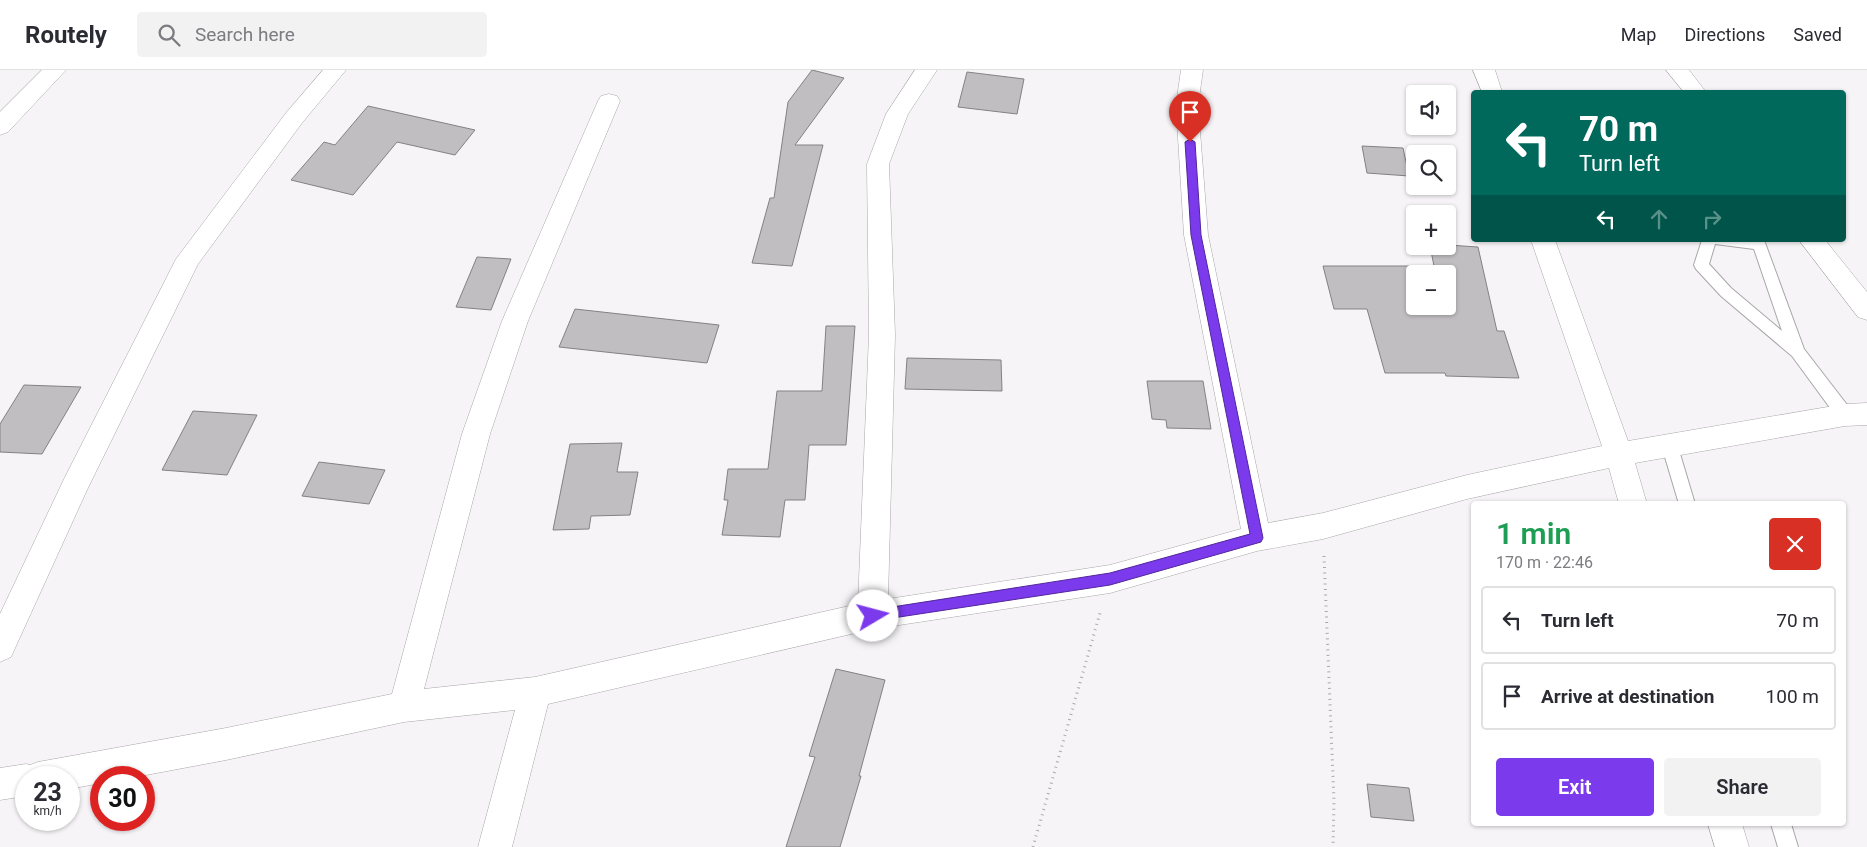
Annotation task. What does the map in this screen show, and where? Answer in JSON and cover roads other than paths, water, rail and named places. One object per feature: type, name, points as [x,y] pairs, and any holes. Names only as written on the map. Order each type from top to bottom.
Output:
[{"type":"street","points":[[0,127],[10,114],[55,70]]},
{"type":"street","points":[[0,647],[75,486],[188,259],[294,118],[335,70]]},
{"type":"street","points":[[873,616],[882,335],[878,164],[885,137],[897,111],[926,70]]},
{"type":"street","points":[[1192,70],[1188,105],[1196,235],[1257,538]]},
{"type":"street","points":[[1484,70],[1491,90]]},
{"type":"street","points":[[1677,70],[1693,90]]},
{"type":"street","points":[[404,707],[476,434],[515,321],[610,101]]},
{"type":"street","points":[[1544,242],[1619,454],[1632,501]]},
{"type":"street","points":[[1814,242],[1867,310]]},
{"type":"street","points":[[80,770],[226,744],[404,707],[535,692],[873,616],[1110,579],[1257,538],[1323,526],[1468,487],[1619,454],[1670,447],[1856,414]]},
{"type":"street","points":[[495,847],[535,692]]},
{"type":"street","points":[[0,784],[15,782]]},
{"type":"street","points":[[1726,826],[1732,847]]},
{"type":"lane","points":[[1708,242],[1701,265],[1726,292],[1797,352],[1856,414]]},
{"type":"lane","points":[[1739,242],[1759,244],[1797,352]]},
{"type":"lane","points":[[1670,447],[1686,501]]},
{"type":"lane","points":[[1783,826],[1788,847]]}]
